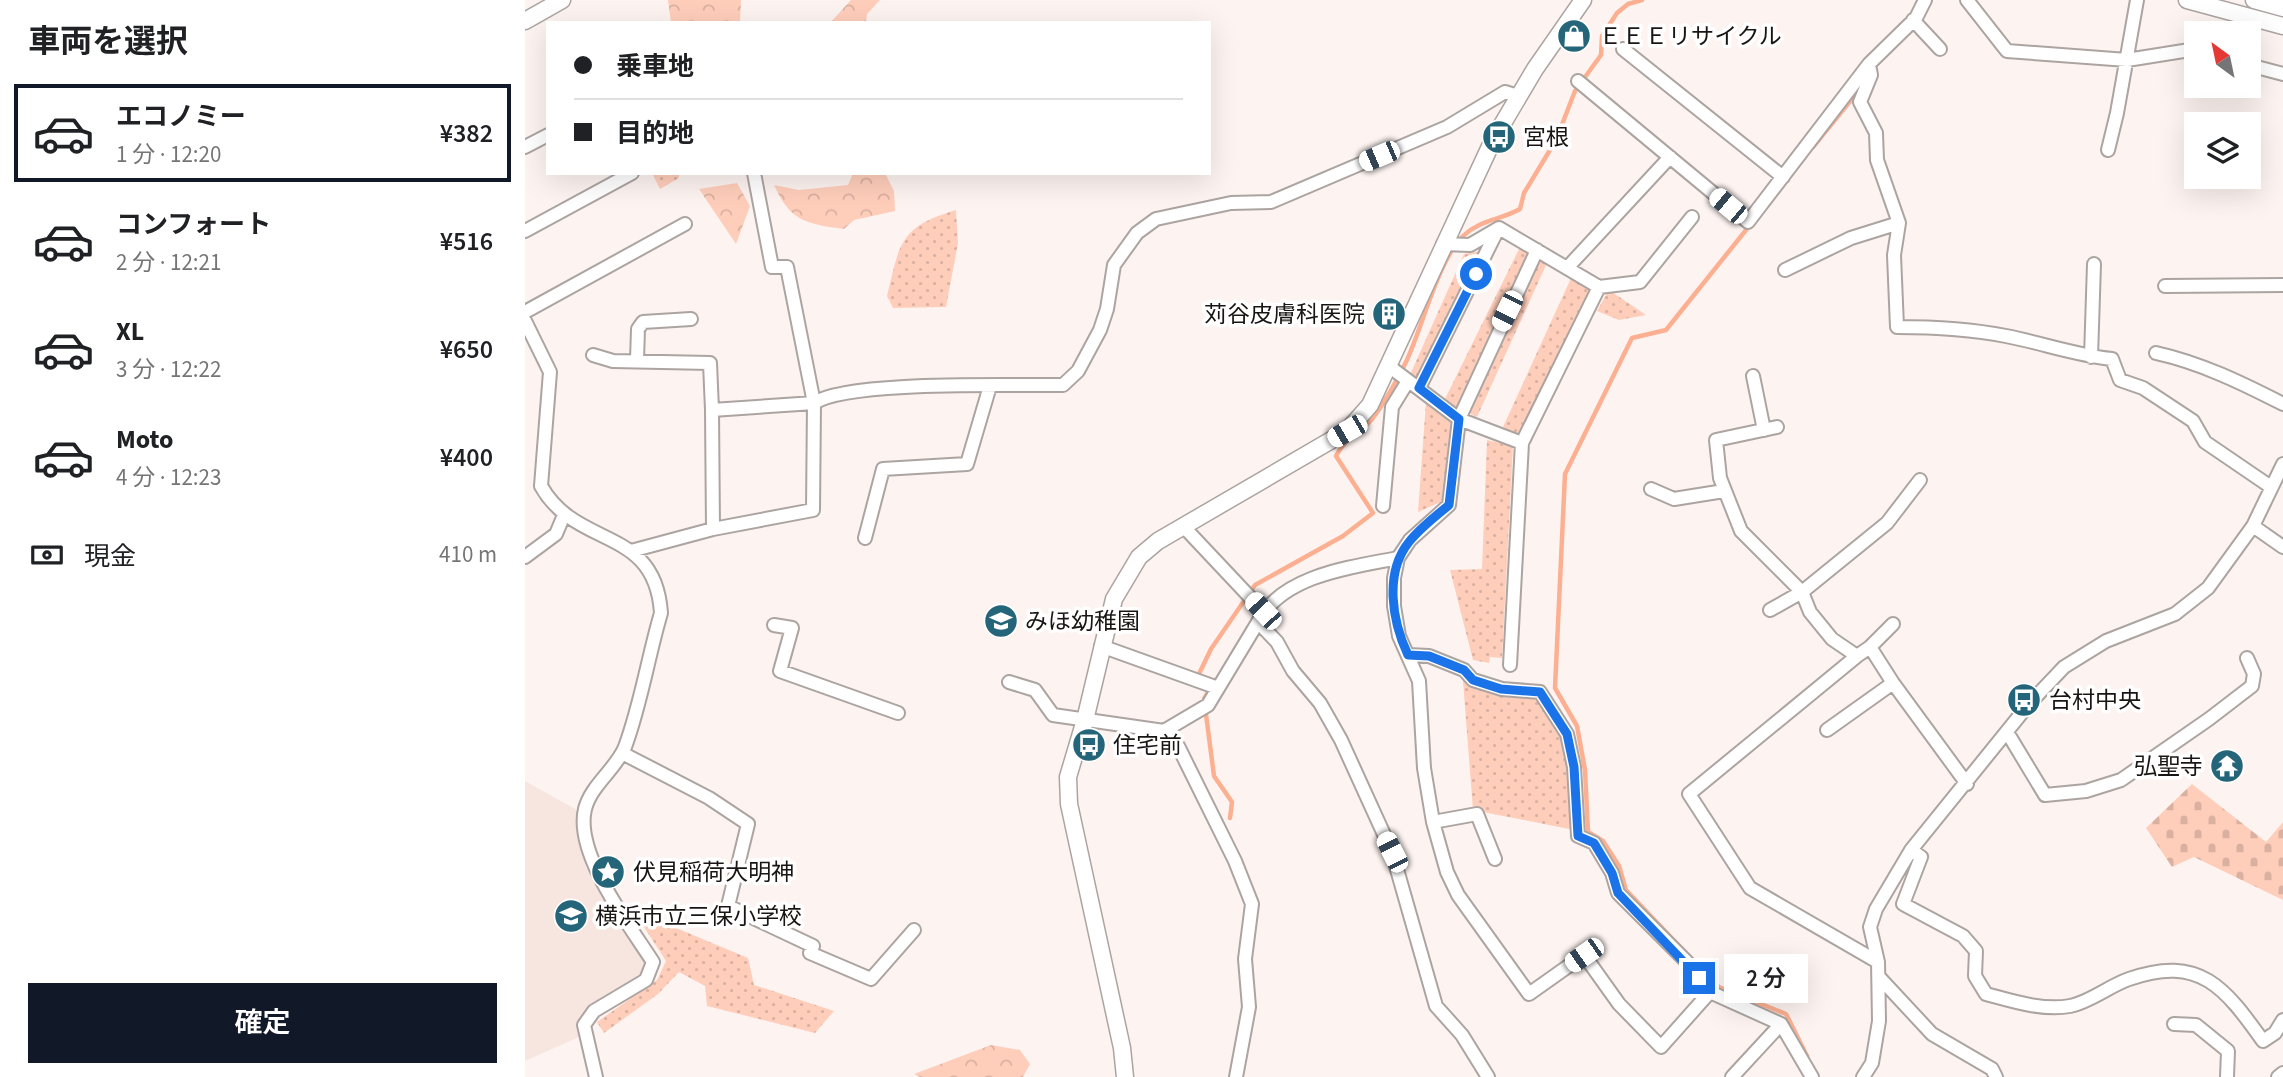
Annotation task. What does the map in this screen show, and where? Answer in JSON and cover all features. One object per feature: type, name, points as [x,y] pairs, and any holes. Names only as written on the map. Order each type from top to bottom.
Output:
[{"type":"street","points":[[525,21],[562,0]]},
{"type":"street","points":[[1125,1077],[1122,1048],[1069,804],[1067,777],[1085,720],[1101,646],[1121,583],[1139,557],[1183,526],[1347,431],[1370,405],[1493,140],[1518,96],[1583,0]]},
{"type":"street","points":[[1579,81],[1748,222],[1869,64],[1913,20],[1926,0]]},
{"type":"street","points":[[1967,0],[2007,51],[2127,60],[2184,51]]},
{"type":"street","points":[[2108,150],[2137,0]]},
{"type":"street","points":[[2187,0],[2283,26]]},
{"type":"street","points":[[2254,0],[2283,8]]},
{"type":"street","points":[[1913,20],[1940,49]]},
{"type":"street","points":[[1623,49],[1783,177]]},
{"type":"street","points":[[1869,64],[1871,75],[1860,102],[1876,133],[1877,160],[1899,223],[1894,255],[1897,327],[1945,327],[2007,336],[2091,357],[2112,359],[2120,380],[2143,388],[2193,421],[2205,442],[2271,487]]},
{"type":"street","points":[[2261,68],[2283,74]]},
{"type":"street","points":[[712,410],[814,403],[825,396],[890,389],[1063,385],[1078,371],[1103,322],[1114,265],[1136,233],[1156,219],[1231,203],[1271,202],[1447,127],[1505,92],[1518,96]]},
{"type":"street","points":[[525,147],[546,136]]},
{"type":"street","points":[[1567,268],[1670,157]]},
{"type":"street","points":[[525,231],[628,175]]},
{"type":"street","points":[[631,551],[713,529],[813,510],[814,403],[787,267],[772,267],[754,175]]},
{"type":"street","points":[[1499,228],[1599,287],[1640,282],[1692,217]]},
{"type":"street","points":[[1785,270],[1851,238],[1899,223]]},
{"type":"street","points":[[525,313],[685,224]]},
{"type":"street","points":[[1443,244],[1470,245],[1499,228]]},
{"type":"street","points":[[1383,506],[1392,407],[1413,384],[1499,228]]},
{"type":"street","points":[[1537,250],[1459,419],[1449,505],[1410,540],[1398,558],[1394,578],[1394,606],[1399,636],[1419,681],[1424,768],[1433,822],[1447,872],[1458,895],[1529,994],[1584,955],[1619,1004],[1661,1047],[1710,992]]},
{"type":"street","points":[[2091,357],[2094,264]]},
{"type":"street","points":[[2165,286],[2283,285]]},
{"type":"street","points":[[1510,665],[1522,443],[1599,287]]},
{"type":"street","points":[[636,360],[638,329],[643,322],[691,319]]},
{"type":"street","points":[[525,321],[550,372],[541,486],[564,515],[640,556],[652,572],[659,591],[661,612],[622,753],[587,805],[584,836],[611,897],[653,962],[646,980],[594,1011],[584,1025],[596,1077]]},
{"type":"street","points":[[2156,353],[2179,358],[2238,381],[2283,404]]},
{"type":"street","points":[[593,355],[613,361],[710,363],[713,529]]},
{"type":"street","points":[[1389,367],[1459,419],[1522,443]]},
{"type":"street","points":[[1753,376],[1764,430]]},
{"type":"street","points":[[865,538],[883,469],[967,464],[990,386]]},
{"type":"street","points":[[1777,427],[1716,440],[1724,491],[1741,531],[1802,592],[1810,612],[1832,639],[1857,656]]},
{"type":"street","points":[[1863,1077],[1872,1063],[1877,1031],[1878,962],[1870,927],[1876,909],[1911,850],[2064,667],[2106,641],[2175,614],[2208,588],[2253,526],[2283,464]]},
{"type":"street","points":[[1770,610],[1802,592],[1887,523],[1920,480]]},
{"type":"street","points":[[1651,489],[1674,499],[1724,491]]},
{"type":"street","points":[[525,557],[556,534],[564,515]]},
{"type":"street","points":[[1183,526],[1261,617],[1293,671],[1320,702],[1341,740],[1392,852],[1436,1006],[1462,1035],[1488,1077]]},
{"type":"street","points":[[2253,526],[2283,547]]},
{"type":"street","points":[[1009,682],[1035,690],[1053,715],[1164,731],[1208,705],[1261,617],[1287,591],[1352,567],[1398,558]]},
{"type":"street","points":[[1878,962],[1750,888],[1689,794],[1870,647],[1893,624]]},
{"type":"street","points":[[774,625],[792,628],[780,671],[898,713]]},
{"type":"street","points":[[1101,646],[1218,688]]},
{"type":"street","points":[[1870,647],[1893,684],[1967,784]]},
{"type":"street","points":[[1408,655],[1429,656],[1464,670],[1473,680],[1501,689],[1540,692],[1567,734],[1574,767],[1578,836],[1594,843],[1612,873],[1618,893],[1688,963],[1710,992],[1781,1024],[1812,1077]]},
{"type":"street","points":[[2007,732],[2045,795],[2086,792],[2120,780],[2209,719],[2252,685],[2254,674],[2246,658]]},
{"type":"street","points":[[1827,730],[1893,684]]},
{"type":"street","points":[[1164,731],[1178,747],[1235,861],[1252,904],[1245,959],[1249,1007],[1236,1077]]},
{"type":"street","points":[[622,753],[709,798],[748,824],[728,906],[813,946],[810,953],[871,979],[914,930]]},
{"type":"street","points":[[1433,822],[1477,814],[1495,859]]},
{"type":"street","points":[[1911,850],[1920,857],[1903,904],[1963,936],[1976,951],[1975,976],[1986,994],[2026,1005],[2071,1006],[2128,979],[2178,970],[2212,981],[2235,1003],[2263,1041],[2275,1033],[2283,1020]]},
{"type":"street","points":[[1879,977],[1932,1034],[1992,1069],[1996,1077]]},
{"type":"street","points":[[1732,1077],[1781,1024]]},
{"type":"street","points":[[2174,1024],[2196,1025],[2228,1051],[2227,1077]]},
{"type":"street","points":[[2278,1077],[2283,1073]]},
{"type":"shaded area","name":"横浜市立三保小学校","points":[[525,781],[577,810],[577,833],[586,867],[650,964],[649,969],[588,1008],[581,1019],[579,1037],[525,1061]]},
{"type":"green space","points":[[668,0],[741,0],[740,21],[671,21]]},
{"type":"green space","points":[[851,0],[880,0],[867,14],[866,21],[832,21]]},
{"type":"green space","points":[[653,175],[679,175],[679,178],[660,189]]},
{"type":"green space","points":[[852,175],[886,175],[894,191],[895,211],[854,220],[844,229],[819,225],[793,213],[774,185],[799,190],[848,185]]},
{"type":"green space","points":[[737,183],[750,206],[736,244],[699,189]]},
{"type":"green space","points":[[956,210],[958,243],[946,307],[893,308],[887,296],[895,263],[905,240],[923,223]]},
{"type":"green space","points":[[1520,247],[1547,263],[1477,417],[1444,401]]},
{"type":"green space","points":[[1481,251],[1418,381],[1409,377],[1464,254]]},
{"type":"green space","points":[[1572,276],[1603,294],[1531,443],[1503,427]]},
{"type":"green space","points":[[1599,287],[1612,292],[1646,315],[1619,320],[1597,311],[1607,293]]},
{"type":"green space","points":[[1426,402],[1452,421],[1443,501],[1418,512]]},
{"type":"green space","points":[[1487,440],[1513,446],[1502,658],[1490,657],[1489,663],[1473,660],[1450,570],[1482,569]]},
{"type":"green space","points":[[1463,681],[1495,693],[1538,698],[1563,737],[1574,830],[1473,810]]},
{"type":"green space","points":[[2192,784],[2266,842],[2283,822],[2283,900],[2194,857],[2172,867],[2146,828]]},
{"type":"green space","points":[[633,910],[748,958],[754,985],[834,1011],[815,1033],[707,1006],[705,986],[679,972],[658,994],[604,1033],[597,1022],[657,980],[666,961]]},
{"type":"green space","points":[[991,1045],[1020,1050],[1030,1064],[1023,1077],[920,1077],[914,1074]]},
{"type":"waterway","points":[[1201,677],[1198,676],[1211,649],[1255,585],[1343,536],[1373,513],[1336,456],[1343,445],[1373,418],[1391,391],[1412,348],[1438,278],[1454,247],[1470,230],[1520,209],[1524,193],[1556,140],[1575,91],[1601,55],[1602,36],[1617,13],[1628,4],[1642,0]]},
{"type":"waterway","points":[[1813,147],[1860,89]]},
{"type":"waterway","points":[[1684,951],[1626,890],[1619,866],[1603,841],[1588,832],[1585,770],[1577,726],[1555,688],[1565,474],[1632,338],[1666,330],[1750,225]]},
{"type":"waterway","points":[[1211,687],[1204,699],[1214,776],[1232,802],[1230,818]]},
{"type":"waterway","points":[[1693,960],[1719,987],[1786,1014],[1807,1056]]},
{"type":"place","name":"ＥＥＥリサイクル","points":[[1574,36]]},
{"type":"place","name":"宮根","points":[[1499,137]]},
{"type":"place","name":"苅谷皮膚科医院","points":[[1389,314]]},
{"type":"place","name":"みほ幼稚園","points":[[1001,621]]},
{"type":"place","name":"台村中央","points":[[2024,700]]},
{"type":"place","name":"住宅前","points":[[1089,745]]},
{"type":"place","name":"弘聖寺","points":[[2227,766]]},
{"type":"place","name":"伏見稲荷大明神","points":[[608,872]]},
{"type":"place","name":"横浜市立三保小学校","points":[[571,916]]},
{"type":"route","points":[[1476,274],[1419,388],[1459,419],[1449,505],[1410,540],[1398,558],[1394,578],[1394,606],[1399,636],[1408,655],[1429,656],[1464,670],[1473,680],[1501,689],[1540,692],[1567,734],[1574,767],[1578,836],[1594,843],[1612,873],[1618,893],[1688,963],[1699,978]]}]
